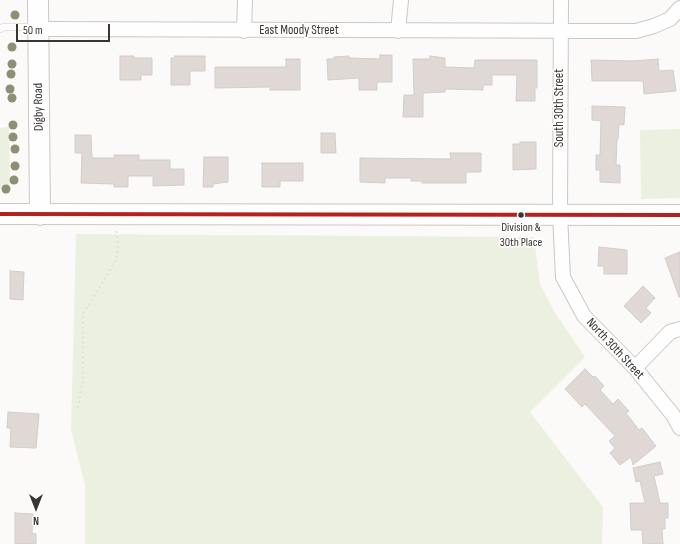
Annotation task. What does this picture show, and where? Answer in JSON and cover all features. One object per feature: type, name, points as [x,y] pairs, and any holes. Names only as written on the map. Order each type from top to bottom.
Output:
[{"type":"street","name":"Digby Road","points":[[38,0],[40,215]]},
{"type":"street","points":[[244,30],[245,0]]},
{"type":"street","points":[[398,31],[401,0]]},
{"type":"street","name":"South 30th Street","points":[[560,215],[561,0]]},
{"type":"street","name":"East Moody Street","points":[[38,30],[636,31],[654,26],[670,19],[680,8]]},
{"type":"street","points":[[0,214],[680,215]]},
{"type":"street","name":"North 30th Street","points":[[560,215],[563,277],[584,316],[635,368],[673,415],[680,428]]},
{"type":"street","points":[[635,368],[670,332],[680,329]]},
{"type":"lane","points":[[0,29],[4,27],[28,27],[38,30]]},
{"type":"path","points":[[78,408],[82,380],[82,314],[116,260],[118,243],[116,229]]},
{"type":"green space","points":[[9,127],[10,183],[5,189],[0,188],[0,128]]},
{"type":"green space","points":[[680,129],[680,198],[641,199],[640,130]]},
{"type":"green space","points":[[76,234],[534,237],[540,284],[554,311],[585,357],[530,412],[603,507],[602,544],[85,544],[85,485],[71,430]]},
{"type":"building","points":[[380,55],[392,55],[392,82],[377,82],[377,90],[359,90],[359,78],[328,80],[327,59],[349,56],[349,58],[380,59]]},
{"type":"building","points":[[120,56],[152,58],[152,75],[141,75],[141,80],[120,80]]},
{"type":"building","points":[[175,56],[205,56],[205,71],[190,71],[190,85],[171,85],[171,58],[175,58]]},
{"type":"building","points":[[430,56],[445,58],[445,67],[474,68],[475,60],[537,60],[537,88],[535,88],[535,101],[516,101],[517,75],[492,75],[492,85],[483,85],[483,90],[445,89],[445,92],[423,93],[423,117],[403,117],[404,95],[414,95],[413,59],[430,59]]},
{"type":"building","points":[[286,59],[300,59],[300,90],[270,90],[270,87],[215,88],[215,67],[286,67]]},
{"type":"building","points":[[658,59],[659,71],[673,70],[676,91],[644,94],[643,81],[592,81],[591,60],[633,61]]},
{"type":"building","points":[[592,106],[625,107],[624,125],[619,124],[617,139],[616,165],[620,165],[620,183],[600,182],[600,170],[596,170],[596,155],[600,155],[601,121],[592,120]]},
{"type":"building","points":[[321,133],[335,133],[336,153],[321,153]]},
{"type":"building","points":[[75,135],[91,135],[92,158],[114,158],[114,155],[139,155],[139,160],[170,160],[170,169],[184,169],[184,185],[153,186],[153,176],[128,176],[128,187],[114,187],[114,184],[81,183],[82,153],[75,153]]},
{"type":"building","points":[[520,142],[536,142],[536,169],[513,170],[513,144],[520,144]]},
{"type":"building","points":[[450,153],[481,153],[481,172],[466,172],[466,183],[422,183],[422,181],[411,181],[411,178],[385,178],[385,183],[360,182],[360,158],[451,159]]},
{"type":"building","points":[[204,157],[228,157],[228,182],[213,184],[213,187],[203,187]]},
{"type":"building","points":[[262,163],[303,163],[303,181],[280,181],[280,187],[262,187]]},
{"type":"building","points":[[599,247],[627,250],[627,274],[604,274],[604,266],[598,266]]},
{"type":"building","points":[[680,252],[680,297],[679,297],[665,258]]},
{"type":"building","points":[[10,271],[24,272],[23,300],[10,299]]},
{"type":"building","points":[[643,286],[655,298],[646,308],[651,313],[641,323],[624,306]]},
{"type":"building","points":[[585,369],[593,377],[595,376],[604,386],[600,390],[613,404],[618,399],[629,411],[626,413],[639,430],[642,428],[656,446],[633,465],[631,457],[620,465],[610,453],[615,448],[609,441],[615,436],[585,404],[582,407],[565,389]]},
{"type":"building","points":[[8,412],[39,414],[36,448],[10,447],[11,428],[7,428]]},
{"type":"building","points":[[660,462],[663,474],[654,476],[660,503],[668,503],[668,518],[665,518],[665,529],[662,529],[663,544],[643,544],[642,530],[631,530],[630,503],[645,503],[640,481],[636,482],[633,468]]},
{"type":"building","points":[[15,513],[33,514],[32,533],[36,534],[36,544],[15,544]]},
{"type":"transit line","points":[[0,214],[680,215]]},
{"type":"place","name":"Division & 30th Place","points":[[521,215]]}]
